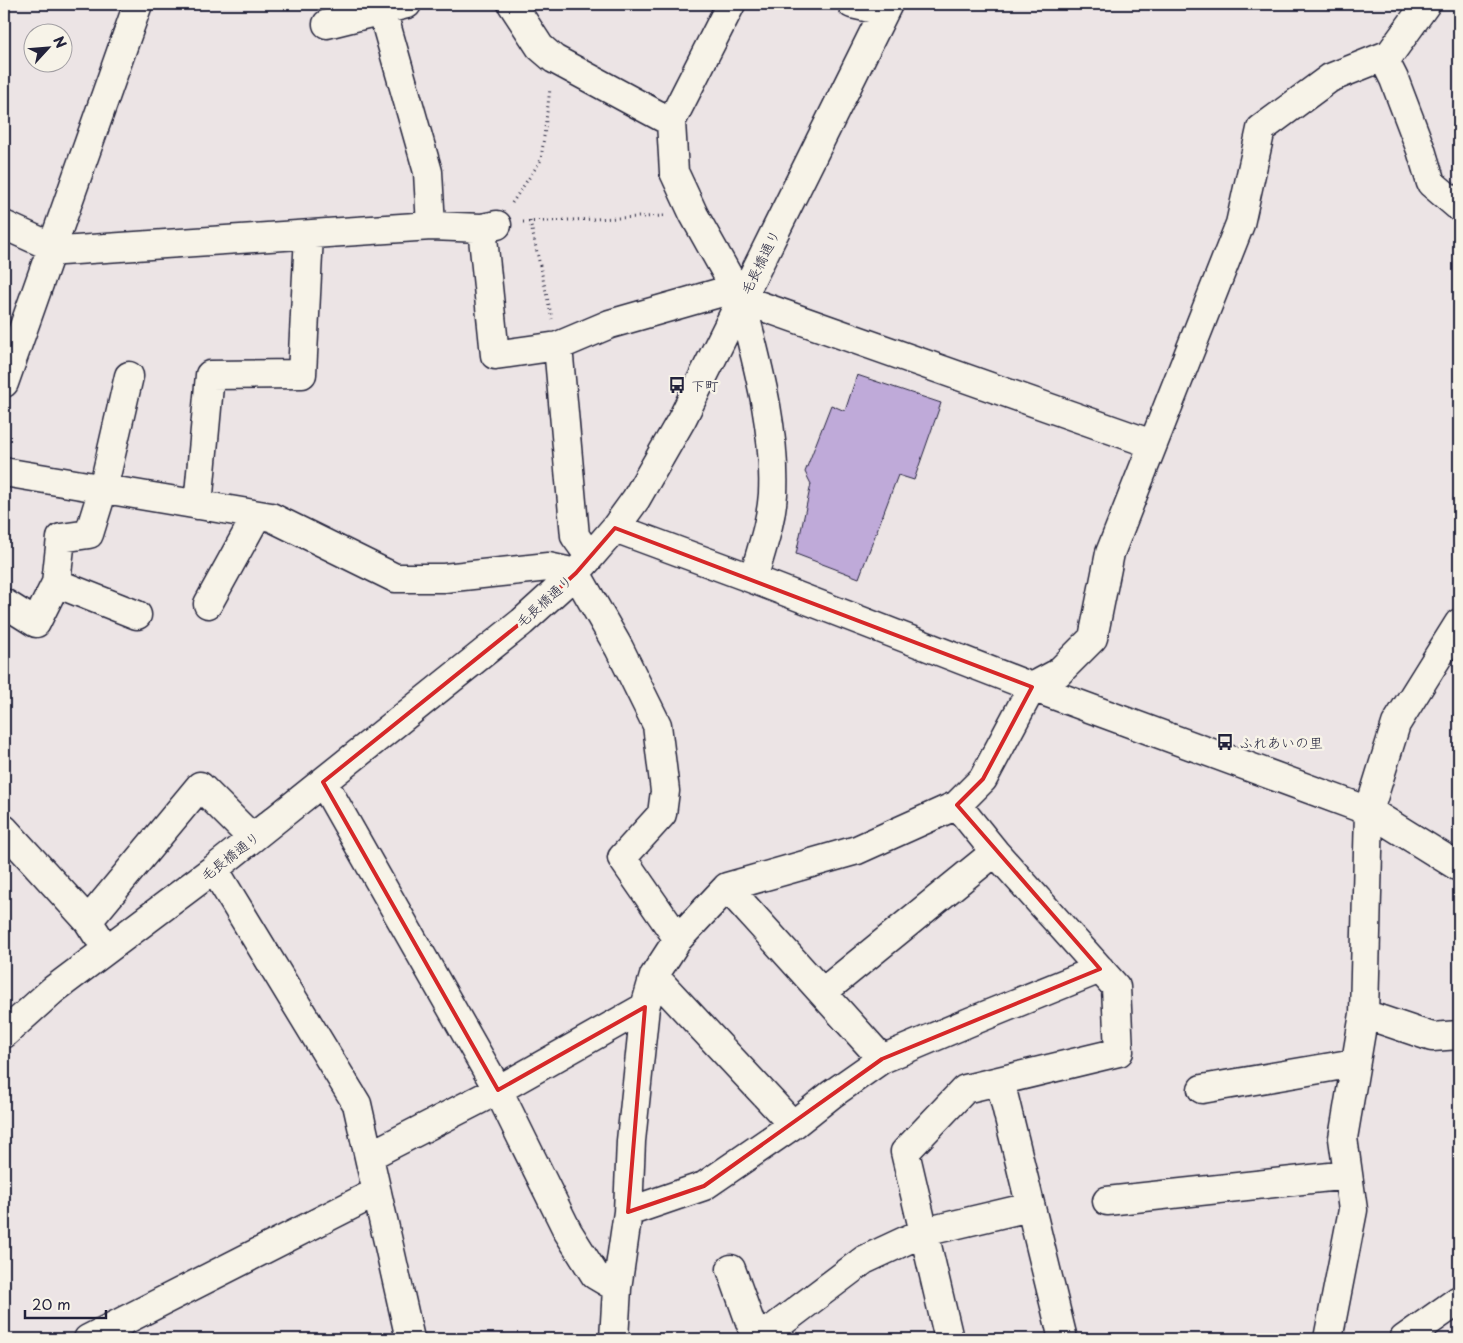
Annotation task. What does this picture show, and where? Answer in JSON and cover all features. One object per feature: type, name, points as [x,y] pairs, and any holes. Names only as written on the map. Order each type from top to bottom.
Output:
[{"type":"street","points":[[4,383],[12,332],[52,246],[138,4]]},
{"type":"street","points":[[512,4],[540,47],[554,59],[670,122]]},
{"type":"street","points":[[731,4],[670,122],[674,172],[694,215],[738,294],[764,392],[771,433],[772,502],[770,519],[753,579]]},
{"type":"street","points":[[852,4],[886,8]]},
{"type":"street","points":[[614,1339],[617,1288],[628,1212],[631,1141],[645,1007],[654,976],[678,939],[727,887],[857,850],[957,805],[983,779],[1032,687],[1058,673],[1093,638],[1110,553],[1240,224],[1261,129],[1330,78],[1390,54],[1426,4]]},
{"type":"street","points":[[327,24],[394,7],[428,172],[431,226]]},
{"type":"street","name":"毛長橋通り","points":[[4,1033],[53,990],[324,782],[522,622],[583,565],[615,528],[636,499],[682,419],[738,294],[886,8]]},
{"type":"street","points":[[1383,57],[1394,79],[1421,150],[1431,183],[1459,207]]},
{"type":"street","points":[[4,224],[61,251],[431,226],[490,226],[495,355],[558,346],[610,324],[738,294],[1152,444]]},
{"type":"street","points":[[198,505],[210,375],[302,374],[309,235]]},
{"type":"street","points":[[558,346],[575,536],[583,565],[619,648],[657,725],[665,791],[662,814],[622,858],[678,939]]},
{"type":"street","points":[[4,603],[36,623],[56,583],[61,538],[89,534],[103,489],[129,376]]},
{"type":"street","points":[[4,472],[271,517],[395,578],[444,578],[583,565]]},
{"type":"street","points":[[208,604],[256,515]]},
{"type":"street","points":[[615,528],[753,579],[1032,687],[1368,811],[1459,867]]},
{"type":"street","points":[[56,583],[137,615]]},
{"type":"street","points":[[1328,1339],[1353,1210],[1343,1138],[1364,1014],[1368,811],[1396,724],[1459,623]]},
{"type":"street","points":[[324,782],[498,1090],[568,1232],[595,1275],[617,1288]]},
{"type":"street","points":[[88,921],[200,786],[252,838]]},
{"type":"street","points":[[949,1339],[905,1152],[965,1089],[1119,1052],[1116,987],[996,852],[957,805]]},
{"type":"street","points":[[4,829],[88,921],[106,948]]},
{"type":"street","points":[[823,992],[996,852]]},
{"type":"street","points":[[214,868],[357,1104],[410,1339]]},
{"type":"street","points":[[727,887],[882,1059]]},
{"type":"street","points":[[628,1212],[704,1186],[793,1125],[832,1094],[882,1059],[1100,969]]},
{"type":"street","points":[[654,976],[793,1125]]},
{"type":"street","points":[[369,1156],[498,1090],[645,1007]]},
{"type":"street","points":[[1364,1014],[1432,1037],[1459,1034]]},
{"type":"street","points":[[1202,1089],[1355,1063]]},
{"type":"street","points":[[1000,1080],[1063,1339]]},
{"type":"street","points":[[1107,1201],[1348,1175]]},
{"type":"street","points":[[88,1339],[377,1192]]},
{"type":"street","points":[[731,1269],[755,1336],[774,1328],[864,1260],[924,1232],[1030,1207]]},
{"type":"street","points":[[1404,1339],[1459,1300]]},
{"type":"path","points":[[490,226],[541,160],[554,59]]},
{"type":"path","points":[[490,226],[530,221],[694,215]]},
{"type":"path","points":[[530,221],[558,346]]},
{"type":"highlighted area","points":[[615,528],[1032,687],[983,779],[957,805],[1100,969],[882,1059],[704,1186],[628,1212],[645,1007],[498,1090],[323,782],[522,622],[576,573]]},
{"type":"building","points":[[857,375],[941,403],[914,480],[898,475],[859,578],[796,554],[811,484],[805,472],[831,405],[845,411]]},
{"type":"place","name":"下町","points":[[677,385]]},
{"type":"place","name":"ふれあいの里","points":[[1225,742]]}]
